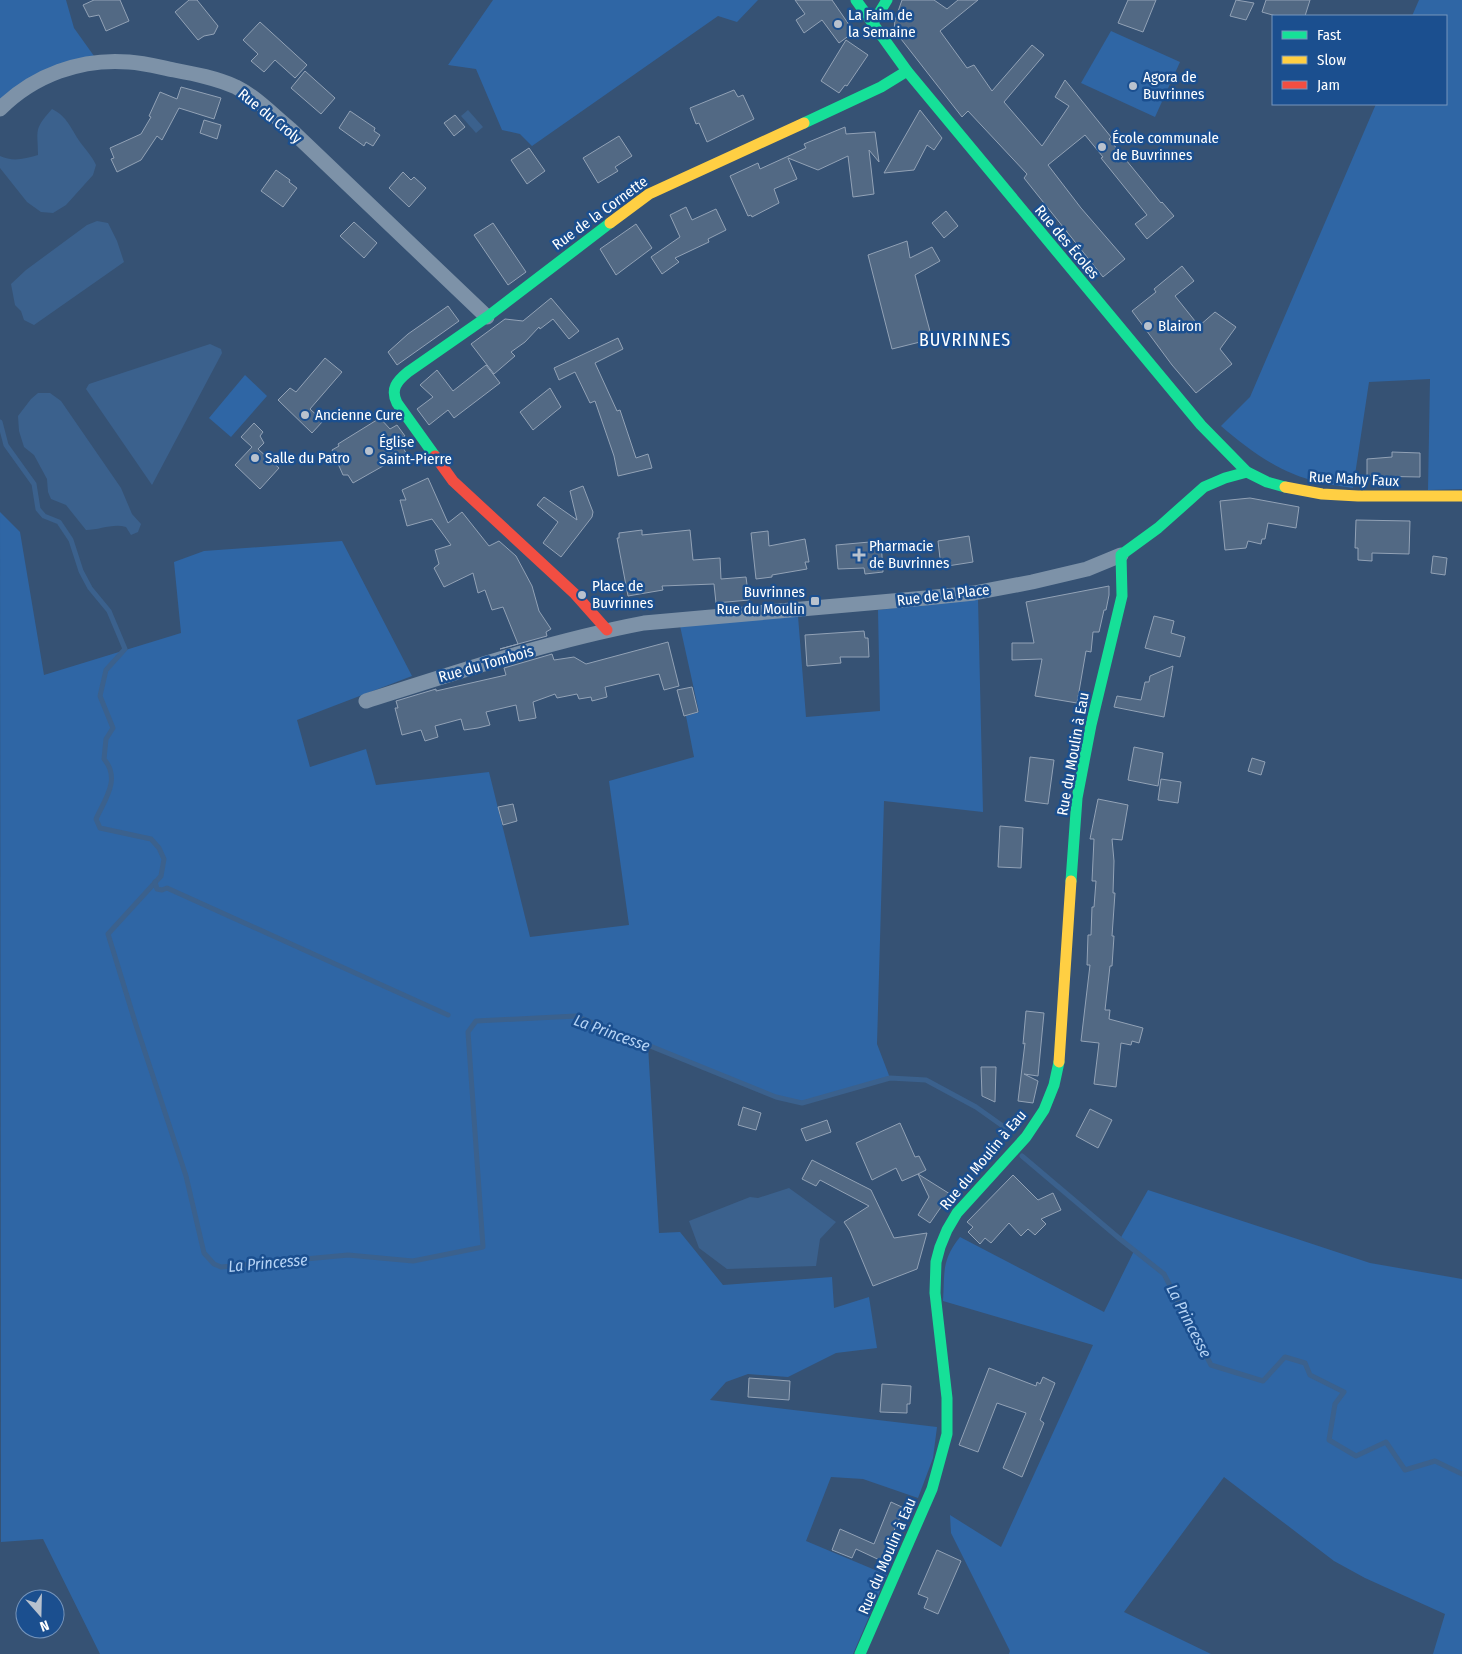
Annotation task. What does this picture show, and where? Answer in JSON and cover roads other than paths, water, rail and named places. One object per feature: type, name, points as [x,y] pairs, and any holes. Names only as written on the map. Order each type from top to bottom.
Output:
[{"type":"street","name":"Rue des Écoles","points":[[856,0],[907,71],[1201,425],[1247,472]]},
{"type":"street","points":[[873,23],[887,0]]},
{"type":"street","name":"Rue du Croly","points":[[0,109],[24,89],[53,73],[77,65],[103,61],[130,62],[188,72],[212,78],[237,88],[290,129],[488,317]]},
{"type":"street","name":"Rue de la Cornette","points":[[608,630],[574,594],[453,481],[397,404],[392,394],[394,386],[397,381],[488,317],[649,194],[857,98],[907,71]]},
{"type":"street","name":"Rue Mahy Faux","points":[[1247,472],[1268,482],[1290,489],[1322,494],[1462,496]]},
{"type":"street","name":"Rue de la Place","points":[[608,630],[644,623],[974,593],[1087,569],[1121,555],[1158,528],[1204,487],[1225,478],[1247,472]]},
{"type":"street","name":"Rue du Moulin à Eau","points":[[860,1654],[932,1489],[946,1434],[947,1398],[935,1294],[936,1262],[940,1248],[947,1230],[957,1213],[1026,1137],[1044,1110],[1054,1085],[1059,1060],[1077,798],[1091,725],[1122,596],[1121,555]]},
{"type":"street","name":"Rue du Tombois","points":[[366,701],[460,671],[608,630]]},
{"type":"waterway","name":"La Princesse","points":[[0,422],[6,445],[34,484],[38,509],[44,516],[59,522],[71,540],[81,571],[90,588],[109,611],[125,649],[106,670],[100,696],[113,728],[106,739],[104,759],[109,766],[111,774],[110,789],[96,819],[100,828],[151,839],[159,848],[164,859],[161,876],[108,934],[186,1176],[204,1253],[214,1264],[221,1267],[348,1255],[413,1261],[483,1247],[468,1032],[476,1021],[576,1016],[776,1097],[802,1103],[890,1078],[926,1080],[976,1107],[1007,1129]]},
{"type":"waterway","points":[[155,882],[157,889],[167,888],[448,1015]]},
{"type":"waterway","name":"La Princesse","points":[[1022,1156],[1164,1274],[1211,1365],[1263,1381],[1285,1357],[1305,1363],[1310,1375],[1344,1392],[1335,1404],[1329,1440],[1356,1456],[1386,1442],[1405,1470],[1435,1461],[1462,1474]]},
{"type":"place","name":"La Faim de la Semaine","points":[[838,24]]},
{"type":"place","name":"Agora de Buvrinnes","points":[[1133,86]]},
{"type":"place","name":"École communale de Buvrinnes","points":[[1102,147]]},
{"type":"place","name":"Blairon","points":[[1148,326]]},
{"type":"place","name":"Ancienne Cure","points":[[305,415]]},
{"type":"place","name":"Église Saint-Pierre","points":[[369,451]]},
{"type":"place","name":"Salle du Patro","points":[[255,458]]},
{"type":"place","name":"Pharmacie de Buvrinnes","points":[[859,555]]},
{"type":"place","name":"Place de Buvrinnes","points":[[582,595]]},
{"type":"place","name":"Buvrinnes Rue du Moulin","points":[[815,601]]},
{"type":"district","name":"BUVRINNES","points":[[965,340]]}]
